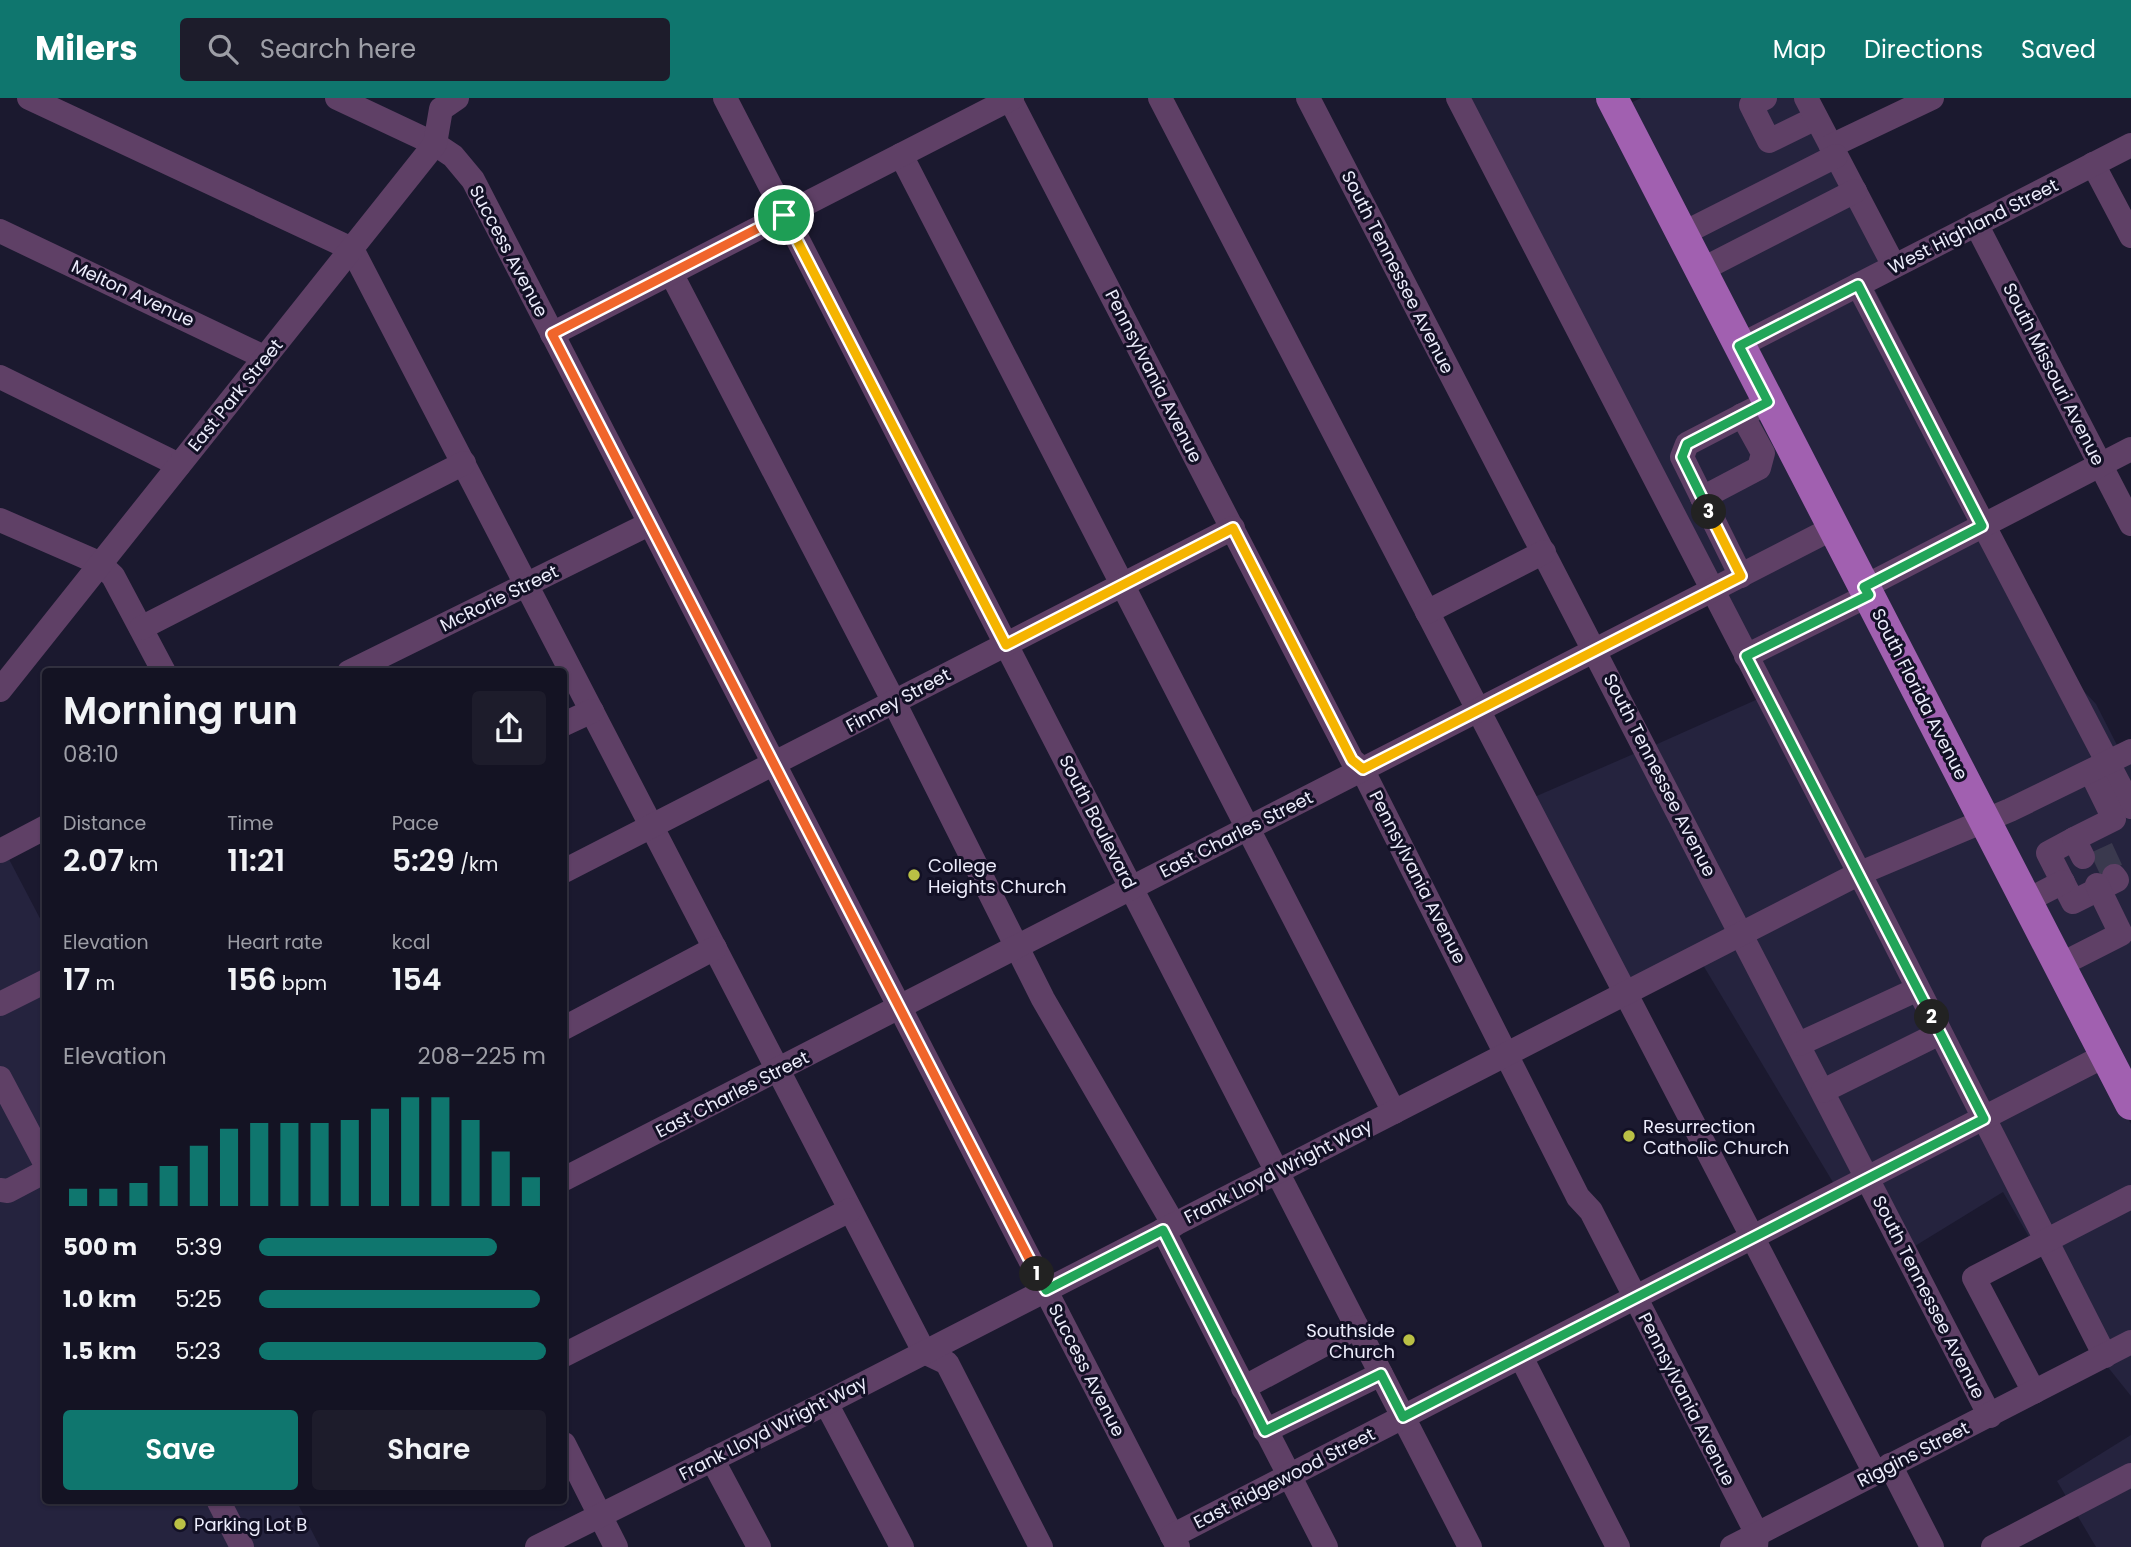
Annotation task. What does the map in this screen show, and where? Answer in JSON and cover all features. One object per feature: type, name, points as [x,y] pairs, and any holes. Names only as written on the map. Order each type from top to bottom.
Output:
[{"type":"main road","name":"South Florida Avenue","points":[[1614,99],[1739,346],[1755,408],[1833,528],[2106,1055],[2129,1094]]},
{"type":"street","points":[[29,98],[352,249],[924,1352],[947,1363],[1041,1547]]},
{"type":"street","name":"Success Avenue","points":[[337,98],[436,144],[453,156],[473,180],[1175,1542]]},
{"type":"street","points":[[436,144],[441,109],[457,98]]},
{"type":"street","name":"South Boulevard","points":[[725,98],[1470,1547]]},
{"type":"street","points":[[1160,98],[1753,1238],[1883,1469],[1932,1547]]},
{"type":"street","name":"South Tennessee Avenue","points":[[1308,98],[1596,650],[1990,1416]]},
{"type":"street","points":[[1458,98],[2105,1356]]},
{"type":"street","points":[[1765,98],[1751,105],[1769,141],[1811,108],[1894,266]]},
{"type":"street","points":[[1682,234],[1932,98]]},
{"type":"street","points":[[552,334],[1011,99]]},
{"type":"street","name":"Pennsylvania Avenue","points":[[1011,99],[1352,760],[1363,769],[1578,1197],[1591,1211],[1636,1299],[1756,1541]]},
{"type":"street","name":"East Park Street","points":[[0,690],[436,144]]},
{"type":"street","name":"West Highland Street","points":[[1739,346],[2131,145]]},
{"type":"street","points":[[901,155],[1120,586],[1394,1112]]},
{"type":"street","points":[[2093,164],[2131,236]]},
{"type":"street","points":[[1700,270],[1855,191]]},
{"type":"street","name":"South Missouri Avenue","points":[[1976,224],[2131,524]]},
{"type":"street","name":"Melton Avenue","points":[[0,231],[264,357]]},
{"type":"street","points":[[671,273],[894,702],[1043,999],[1169,1228],[1243,1388],[1326,1547]]},
{"type":"street","points":[[1858,285],[1982,526],[2099,767],[2114,819],[2088,844],[2048,853],[2073,902],[2104,884],[2126,935],[2060,965]]},
{"type":"street","points":[[0,377],[179,465]]},
{"type":"street","points":[[1702,498],[1759,468],[1763,453],[1755,408],[1687,444],[1682,457],[1702,498],[1741,576]]},
{"type":"street","points":[[1746,656],[1982,526],[2131,449]]},
{"type":"street","points":[[141,628],[464,463]]},
{"type":"street","points":[[0,520],[99,563],[113,576],[161,668]]},
{"type":"street","name":"McRorie Street","points":[[357,668],[649,524]]},
{"type":"street","name":"Finney Street","points":[[567,869],[1233,528]]},
{"type":"street","name":"East Charles Street","points":[[567,1177],[1833,528]]},
{"type":"street","points":[[1427,612],[1544,552]]},
{"type":"street","points":[[567,723],[592,711]]},
{"type":"street","name":"Frank Lloyd Wright Way","points":[[537,1547],[826,1403],[1858,874],[2010,810],[2131,751]]},
{"type":"street","points":[[2099,767],[2131,807]]},
{"type":"street","points":[[0,851],[42,829]]},
{"type":"street","points":[[2026,901],[2063,882]]},
{"type":"street","points":[[567,1026],[715,948]]},
{"type":"street","points":[[0,1004],[42,983]]},
{"type":"street","points":[[1799,1044],[1918,989]]},
{"type":"street","points":[[1823,1091],[1940,1033]]},
{"type":"street","name":"East Ridgewood Street","points":[[1175,1542],[1289,1477],[1403,1417],[2106,1055]]},
{"type":"street","points":[[0,1079],[39,1137]]},
{"type":"street","points":[[4,1191],[42,1173]]},
{"type":"street","points":[[2034,1392],[1974,1278],[2131,1197]]},
{"type":"street","points":[[567,1353],[850,1210]]},
{"type":"street","points":[[1243,1388],[1357,1327]]},
{"type":"street","name":"Riggins Street","points":[[1732,1547],[1756,1541],[1883,1469],[2131,1342]]},
{"type":"street","points":[[1521,1357],[1618,1547]]},
{"type":"street","points":[[1265,1431],[1381,1374]]},
{"type":"street","points":[[826,1403],[902,1547]]},
{"type":"street","points":[[567,1450],[617,1547]]},
{"type":"street","points":[[712,1459],[759,1547]]},
{"type":"street","points":[[1993,1547],[2131,1475]]},
{"type":"street","points":[[220,1504],[242,1547]]},
{"type":"shaded area","points":[[1458,98],[1602,98],[1820,523],[1701,585]]},
{"type":"shaded area","points":[[1641,98],[1803,98],[1893,255],[1743,332],[1626,105]]},
{"type":"shaded area","points":[[1875,290],[1989,511],[1868,574],[1752,351]]},
{"type":"shaded area","points":[[1998,529],[2080,687],[2096,704],[2118,747],[1989,807],[1877,592]]},
{"type":"shaded area","points":[[1830,541],[1971,813],[1745,921],[1655,745],[1758,699],[1710,603]]},
{"type":"shaded area","points":[[1638,752],[1729,929],[1624,983],[1523,802]]},
{"type":"shaded area","points":[[2131,763],[2131,1076],[1997,825]]},
{"type":"shaded area","points":[[1980,832],[2093,1050],[1873,1165],[1755,939],[1863,883]]},
{"type":"shaded area","points":[[0,842],[42,922],[42,1504],[298,1504],[320,1547],[0,1547]]},
{"type":"shaded area","points":[[1738,947],[1856,1173],[1834,1184],[1703,965]]},
{"type":"shaded area","points":[[2102,1068],[2131,1124],[2131,1330],[2093,1347],[2003,1192],[1915,1246],[1882,1183]]},
{"type":"shaded area","points":[[2131,1353],[2131,1396],[2107,1366]]},
{"type":"shaded area","points":[[2131,1435],[2131,1547],[2096,1547],[2057,1481]]},
{"type":"tunnel","points":[[2101,848],[2114,876]]},
{"type":"place","name":"College Heights Church","points":[[914,875]]},
{"type":"place","name":"Resurrection Catholic Church","points":[[1629,1136]]},
{"type":"place","name":"Southside Church","points":[[1409,1340]]},
{"type":"place","name":"Parking Lot B","points":[[180,1524]]},
{"type":"route","points":[[784,215],[1006,645],[1233,528],[1352,760],[1363,769],[1741,576],[1682,457],[1687,444],[1768,402],[1739,346],[1858,285],[1982,526],[1864,587],[1869,595],[1746,656],[1984,1119],[1403,1417],[1381,1374],[1265,1431],[1163,1230],[1046,1290],[552,334],[784,215]]}]
